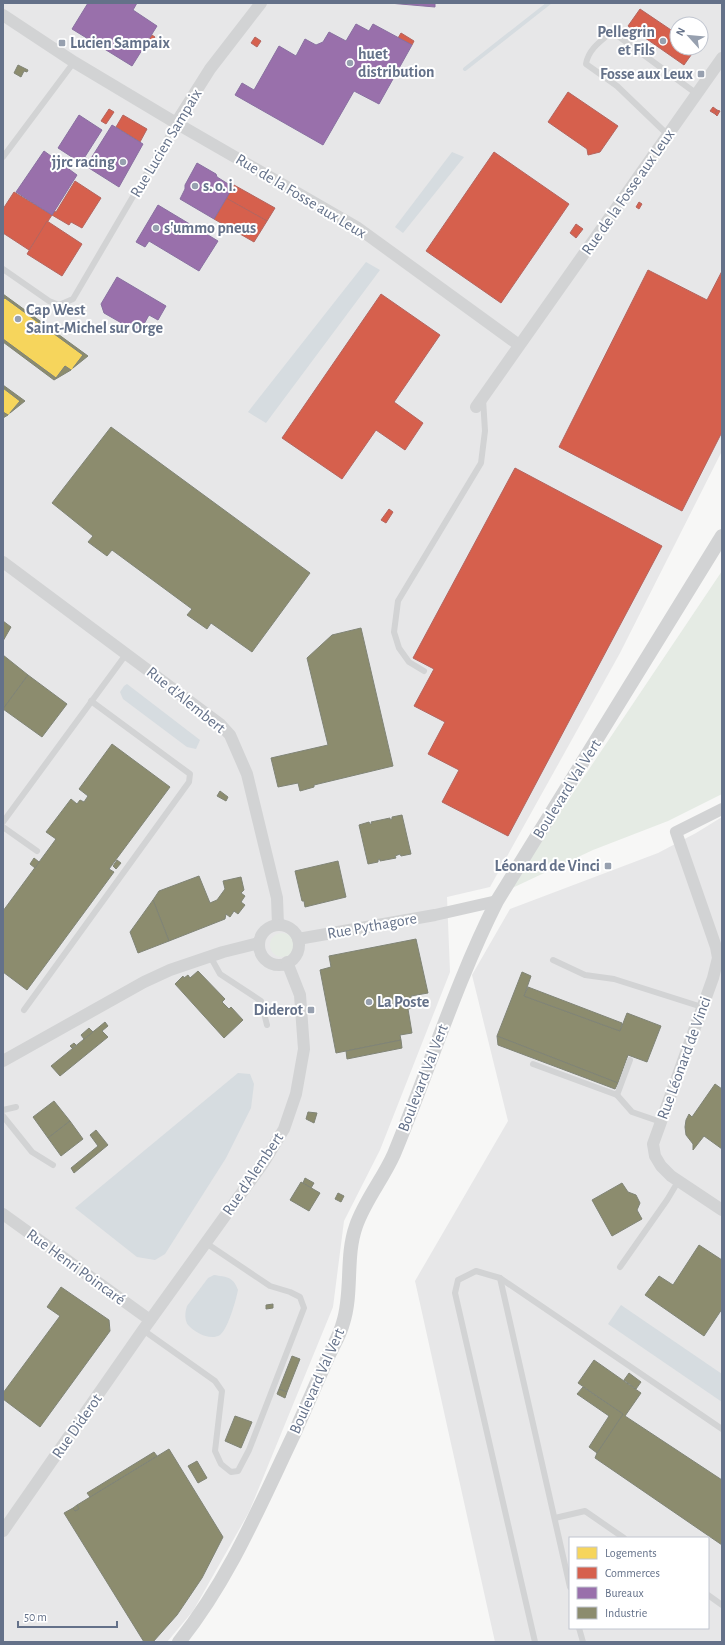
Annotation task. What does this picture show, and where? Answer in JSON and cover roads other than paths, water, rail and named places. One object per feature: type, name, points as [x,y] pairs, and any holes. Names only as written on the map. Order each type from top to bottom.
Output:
[{"type":"street","name":"Rue Lucien Sampaix","points":[[176,124],[210,69],[261,3]]},
{"type":"street","name":"Rue de la Fosse aux Leux","points":[[3,15],[74,62],[176,124],[358,228],[519,345]]},
{"type":"street","name":"Rue de la Fosse aux Leux","points":[[479,402],[722,58]]},
{"type":"street","name":"Boulevard Val Vert","points":[[178,1642],[200,1615],[241,1547],[343,1323],[348,1289],[350,1248],[355,1228],[363,1208],[394,1155],[446,1017],[482,932],[497,901],[721,543]]},
{"type":"street","name":"Rue d'Alembert","points":[[3,562],[127,653],[220,724],[230,735],[247,774],[277,898],[278,925]]},
{"type":"street","name":"Rue Léonard de Vinci","points":[[722,809],[676,832],[718,958],[713,978],[653,1144],[655,1156],[661,1166],[671,1176],[722,1210]]},
{"type":"street","name":"Rue Pythagore","points":[[298,939],[445,913],[497,901]]},
{"type":"street","points":[[278,925],[290,928],[298,939],[298,950],[296,955],[281,965],[268,962],[260,952],[259,943],[262,934],[266,929],[278,925]]},
{"type":"street","points":[[3,1061],[144,982],[170,970],[210,956],[259,943]]},
{"type":"street","name":"Rue d'Alembert","points":[[147,1325],[264,1162],[284,1129],[296,1094],[304,1049],[300,995],[287,962]]},
{"type":"street","name":"Rue Henri Poincaré","points":[[3,1214],[147,1325]]},
{"type":"street","name":"Rue Diderot","points":[[3,1531],[147,1325]]},
{"type":"lane","points":[[668,135],[617,86],[586,64],[587,56],[597,43],[608,35],[618,36],[697,94]]},
{"type":"lane","points":[[3,157],[74,62]]},
{"type":"lane","name":"Rue Lucien Sampaix","points":[[3,269],[49,301],[59,305],[74,299],[176,124]]},
{"type":"lane","points":[[424,671],[409,662],[399,648],[394,632],[398,601],[481,463],[485,431],[479,402]]},
{"type":"lane","points":[[3,822],[127,653]]},
{"type":"lane","points":[[24,1010],[189,782],[190,774],[91,701]]},
{"type":"lane","points":[[3,827],[37,851]]},
{"type":"lane","points":[[210,956],[220,974],[261,1001],[267,1025]]},
{"type":"lane","points":[[553,960],[585,975],[614,978],[702,1007]]},
{"type":"lane","points":[[617,1095],[630,1060]]},
{"type":"lane","points":[[533,1064],[617,1095],[632,1112],[661,1122]]},
{"type":"lane","points":[[3,1110],[16,1107]]},
{"type":"lane","points":[[3,1116],[32,1152],[53,1165]]},
{"type":"lane","points":[[620,1267],[667,1200],[679,1180]]},
{"type":"lane","points":[[147,1325],[215,1381],[222,1391],[215,1451],[221,1464],[231,1472],[238,1471],[249,1450],[304,1308],[300,1297],[290,1292],[270,1286],[206,1243]]},
{"type":"lane","points":[[535,1642],[455,1293],[458,1280],[476,1271],[500,1278],[722,1429]]},
{"type":"lane","points":[[500,1278],[569,1582]]},
{"type":"lane","points":[[555,1518],[585,1511],[623,1537]]},
{"type":"lane","points":[[709,1596],[722,1605]]},
{"type":"lane","points":[[579,1629],[582,1642]]},
{"type":"waterway","points":[[465,69],[549,3]]},
{"type":"place","name":"Pellegrin et Fils","points":[[663,41]]},
{"type":"place","name":"Lucien Sampaix","points":[[62,43]]},
{"type":"place","name":"huet distribution","points":[[350,63]]},
{"type":"place","name":"Fosse aux Leux","points":[[701,74]]},
{"type":"place","name":"jjrc racing","points":[[123,162]]},
{"type":"place","name":"s. o. i.","points":[[195,186]]},
{"type":"place","name":"s'ummo pneus","points":[[156,228]]},
{"type":"place","name":"Cap West Saint-Michel sur Orge","points":[[18,319]]},
{"type":"place","name":"Léonard de Vinci","points":[[608,866]]},
{"type":"place","name":"La Poste","points":[[369,1002]]},
{"type":"place","name":"Diderot","points":[[311,1010]]}]
